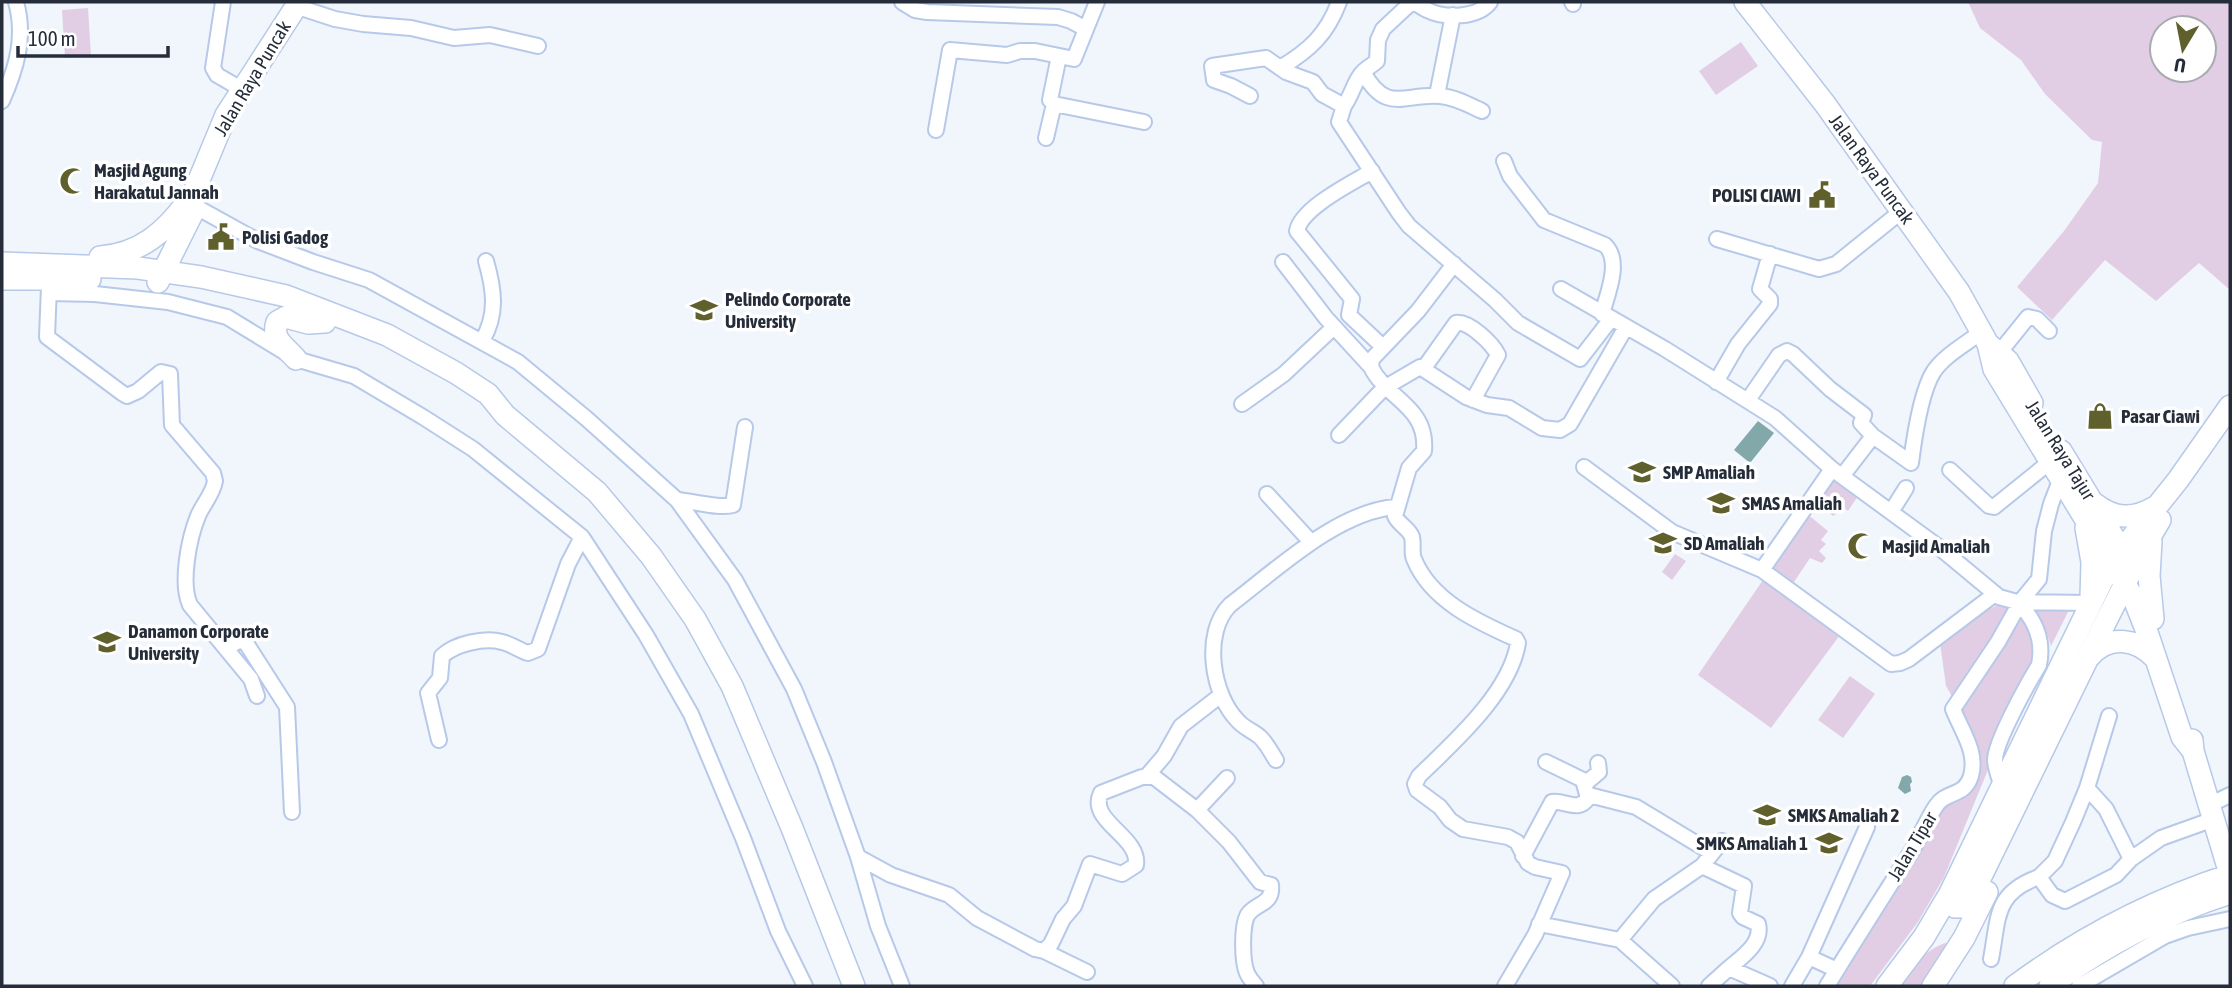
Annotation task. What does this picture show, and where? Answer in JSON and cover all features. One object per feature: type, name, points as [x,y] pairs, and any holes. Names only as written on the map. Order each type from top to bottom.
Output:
[{"type":"highway","name":"Jalan Raya Puncak","points":[[1745,2],[1903,210],[1959,292],[1989,343]]},
{"type":"highway","name":"Jalan Raya Puncak","points":[[160,277],[190,219],[192,200],[226,115],[297,4]]},
{"type":"highway","points":[[47,279],[60,258],[116,255],[141,246],[163,231],[192,200]]},
{"type":"highway","points":[[175,244],[185,264],[201,277]]},
{"type":"highway","points":[[2,263],[47,279]]},
{"type":"highway","points":[[2,279],[47,279],[116,266],[291,311],[345,329],[408,359],[485,408],[505,415]]},
{"type":"highway","points":[[160,277],[201,277],[286,296],[387,335],[475,385],[495,401],[505,415],[597,492],[651,556],[695,618],[732,686],[854,986]]},
{"type":"highway","points":[[296,359],[276,339],[274,333],[277,322],[286,317],[308,323],[325,322]]},
{"type":"highway","name":"Jalan Raya Tajur","points":[[1989,343],[1994,369],[2056,470],[2089,510]]},
{"type":"highway","name":"Jalan Raya Tajur","points":[[1989,343],[2008,361],[2089,510],[2153,619],[2192,735],[2193,751],[2230,874]]},
{"type":"highway","points":[[1950,893],[1950,902],[1955,907],[1962,908],[1968,904],[2087,660],[2123,567],[2157,506],[2230,406]]},
{"type":"highway","points":[[1886,986],[1931,925],[1950,893],[2090,603],[2152,532],[2230,425]]},
{"type":"highway","points":[[2090,603],[2092,562],[2089,510],[2126,517],[2144,513],[2157,506]]},
{"type":"highway","points":[[2152,532],[2149,576],[2153,619]]},
{"type":"highway","name":"Jalan Raya Tajur","points":[[2123,567],[2182,737],[2193,751]]},
{"type":"highway","points":[[2087,660],[2100,646],[2117,641],[2141,646],[2156,659]]},
{"type":"highway","points":[[1933,986],[1962,941],[2021,818],[2043,751]]},
{"type":"highway","points":[[2015,986],[2053,958],[2114,924],[2175,895],[2230,874]]},
{"type":"highway","points":[[2050,986],[2130,936],[2230,893]]},
{"type":"highway","points":[[1931,925],[1949,922],[1959,929],[1962,941]]},
{"type":"street","points":[[2,101],[14,74],[18,55],[20,29],[16,2]]},
{"type":"street","points":[[223,2],[213,68],[217,75],[243,90]]},
{"type":"street","points":[[902,2],[915,10],[927,12],[1058,17],[1086,29]]},
{"type":"street","points":[[936,130],[950,50],[1007,55],[1035,51],[1068,59],[1075,58],[1097,2]]},
{"type":"street","points":[[1280,68],[1304,54],[1323,34],[1332,22],[1339,2]]},
{"type":"street","points":[[1490,2],[1476,13],[1453,15],[1432,12],[1411,2],[1383,29],[1377,44],[1377,61],[1363,72],[1356,83],[1339,122],[1409,226],[1518,323],[1580,359],[1606,316],[1613,268],[1609,249],[1544,220],[1510,176],[1504,161]]},
{"type":"street","points":[[297,4],[347,22],[411,28],[454,38],[497,36],[538,46]]},
{"type":"street","points":[[1437,95],[1453,15]]},
{"type":"street","points":[[1046,138],[1054,104],[1051,100],[1059,56]]},
{"type":"street","points":[[1250,96],[1214,80],[1212,66],[1262,58],[1313,82],[1322,94],[1344,106]]},
{"type":"street","points":[[1363,72],[1372,89],[1387,97],[1408,99],[1437,95],[1452,98],[1482,111]]},
{"type":"street","points":[[1054,104],[1144,122]]},
{"type":"street","points":[[1372,171],[1321,203],[1297,229],[1298,234],[1352,299],[1348,314],[1383,347]]},
{"type":"street","points":[[192,200],[258,241],[369,280],[518,362],[587,419],[677,500],[735,580],[794,689],[824,762],[858,857],[878,926],[902,986]]},
{"type":"street","points":[[1717,239],[1812,268],[1830,266],[1844,258],[1903,210]]},
{"type":"street","points":[[1716,382],[1738,344],[1770,304],[1770,299],[1760,289],[1770,254]]},
{"type":"street","points":[[482,341],[492,321],[494,299],[486,261]]},
{"type":"street","points":[[1283,262],[1334,327],[1371,367],[1384,388],[1396,395],[1412,412],[1421,429],[1424,451],[1409,468],[1396,507],[1396,519],[1411,535],[1415,560],[1443,597],[1471,619],[1516,639],[1518,643],[1508,671],[1481,714],[1419,776],[1415,784],[1417,790],[1463,829],[1496,834],[1517,842],[1523,856],[1535,867],[1562,873],[1525,953],[1505,986]]},
{"type":"street","points":[[1371,367],[1372,359],[1418,311],[1454,264]]},
{"type":"street","points":[[257,696],[251,679],[190,605],[187,596],[188,563],[194,527],[215,481],[213,473],[172,425],[170,374],[159,373],[128,396],[47,337],[47,279],[95,294],[168,302],[207,311],[239,323],[296,359],[354,376],[473,449],[582,537],[638,622],[691,714],[778,930],[805,986]]},
{"type":"street","points":[[1561,289],[1775,418],[1838,472],[1940,548],[1995,594],[2019,602],[2090,603]]},
{"type":"street","points":[[1748,400],[1779,355],[1787,351],[1864,415],[1861,423],[1873,436],[1911,463],[1918,421],[1932,374],[1944,361],[1989,343],[2028,317],[2037,319],[2049,331]]},
{"type":"street","points":[[1339,435],[1384,388],[1414,370],[1424,368],[1459,321],[1495,349],[1498,355],[1473,400]]},
{"type":"street","points":[[1242,404],[1284,374],[1334,327]]},
{"type":"street","points":[[1424,368],[1473,400],[1509,408],[1542,428],[1560,430],[1570,424],[1626,327]]},
{"type":"street","points":[[1586,363],[1599,372]]},
{"type":"street","points":[[677,500],[700,501],[724,507],[733,505],[745,427]]},
{"type":"street","points":[[1762,570],[1838,472],[1873,436]]},
{"type":"street","points":[[1584,467],[1672,532],[1762,570],[1894,665],[1909,659],[1995,594]]},
{"type":"street","points":[[1950,470],[1989,506],[1994,507],[2056,470]]},
{"type":"street","points":[[2019,602],[2033,589],[2041,574],[2043,531],[2051,504],[2056,470]]},
{"type":"street","points":[[1891,512],[1906,488]]},
{"type":"street","points":[[1267,494],[1311,541]]},
{"type":"street","points":[[1276,760],[1261,738],[1238,721],[1221,695],[1212,657],[1223,614],[1230,605],[1311,541],[1369,511],[1396,507]]},
{"type":"street","points":[[439,740],[428,692],[440,678],[442,656],[460,646],[490,640],[504,642],[528,653],[538,649],[568,564],[582,537]]},
{"type":"street","points":[[2003,787],[1995,765],[1996,754],[2039,665],[2041,655],[2035,625],[2019,602]]},
{"type":"street","name":"Jalan Tipar","points":[[1827,986],[1917,842],[1936,806],[1941,800],[1964,789],[1968,783],[1972,769],[1970,750],[1953,709],[1998,642],[2019,602]]},
{"type":"street","points":[[226,649],[239,640],[246,643],[287,707],[292,812]]},
{"type":"street","points":[[1044,951],[1074,906],[1090,864],[1122,874],[1136,865],[1137,858],[1129,844],[1104,816],[1097,800],[1101,793],[1146,777],[1167,751],[1181,726],[1221,695]]},
{"type":"street","points":[[1991,959],[1998,920],[2006,896],[2020,884],[2039,877],[2055,861],[2087,788],[2109,716]]},
{"type":"street","points":[[1546,762],[1574,774],[1587,789],[1636,807],[1712,853]]},
{"type":"street","points":[[1523,856],[1552,802],[1578,806],[1586,802],[1587,789],[1599,772],[1598,764]]},
{"type":"street","points":[[1146,777],[1158,780],[1197,810],[1234,849],[1260,882],[1271,885],[1268,901],[1251,911],[1245,923],[1245,968],[1256,986]]},
{"type":"street","points":[[1197,810],[1227,778]]},
{"type":"street","points":[[2087,788],[2106,809],[2131,859]]},
{"type":"street","points":[[2039,877],[2052,895],[2065,901],[2116,875],[2131,859],[2161,838],[2214,818],[2230,795]]},
{"type":"street","points":[[1792,986],[1809,957],[1867,827]]},
{"type":"street","points":[[1620,940],[1654,899],[1702,866],[1722,841]]},
{"type":"street","points":[[858,857],[891,875],[948,895],[977,919],[1087,972]]},
{"type":"street","points":[[1702,866],[1744,887],[1740,913],[1759,927],[1758,938],[1748,953],[1709,986]]},
{"type":"street","points":[[2079,986],[2165,936],[2230,919]]},
{"type":"street","points":[[1539,924],[1620,940],[1672,986]]},
{"type":"street","points":[[1809,957],[1837,970]]},
{"type":"street","points":[[1728,968],[1770,986]]},
{"type":"shaded area","points":[[1968,2],[2230,2],[2230,290],[2199,263],[2156,301],[2105,260],[2052,320],[2017,287],[2064,231],[2098,183],[2102,142],[2092,140],[2045,94],[2021,60],[1980,28]]},
{"type":"shaded area","points":[[88,8],[91,56],[65,58],[62,10]]},
{"type":"shaded area","points":[[1741,42],[1758,66],[1716,95],[1699,71]]},
{"type":"shaded area","points":[[1837,478],[1858,496],[1848,511],[1844,508],[1833,516],[1814,501],[1829,480]]},
{"type":"shaded area","points":[[1806,513],[1828,531],[1821,540],[1826,544],[1819,551],[1826,558],[1822,563],[1810,558],[1792,585],[1774,572],[1771,565]]},
{"type":"shaded area","points":[[1675,554],[1686,561],[1672,580],[1662,572]]},
{"type":"shaded area","points":[[1765,577],[1840,635],[1771,728],[1698,675]]},
{"type":"shaded area","points":[[1996,606],[2016,606],[1954,700],[1946,686],[1940,643],[1980,613]]},
{"type":"shaded area","points":[[2035,606],[2071,606],[2051,646],[2034,609]]},
{"type":"shaded area","points":[[2021,611],[2035,646],[2031,665],[1944,877],[1918,922],[1870,986],[1833,986],[1945,804],[1973,785],[1959,705]]},
{"type":"shaded area","points":[[1850,676],[1875,694],[1843,738],[1818,720]]},
{"type":"shaded area","points":[[1945,943],[1949,945],[1926,986],[1896,986],[1924,955]]},
{"type":"water","points":[[1758,421],[1774,433],[1750,463],[1734,450]]},
{"type":"water","points":[[1907,775],[1912,782],[1911,791],[1905,794],[1898,788],[1902,777]]},
{"type":"place","name":"Masjid Agung Harakatul Jannah","points":[[73,181]]},
{"type":"place","name":"POLISI CIAWI","points":[[1822,195]]},
{"type":"place","name":"Polisi Gadog","points":[[221,237]]},
{"type":"place","name":"Pelindo Corporate University","points":[[704,310]]},
{"type":"place","name":"Pasar Ciawi","points":[[2100,416]]},
{"type":"place","name":"SMP Amaliah","points":[[1642,472]]},
{"type":"place","name":"SMAS Amaliah","points":[[1721,503]]},
{"type":"place","name":"SD Amaliah","points":[[1663,543]]},
{"type":"place","name":"Masjid Amaliah","points":[[1861,546]]},
{"type":"place","name":"Danamon Corporate University","points":[[107,642]]},
{"type":"place","name":"SMKS Amaliah 2","points":[[1767,815]]},
{"type":"place","name":"SMKS Amaliah 1","points":[[1829,843]]}]
